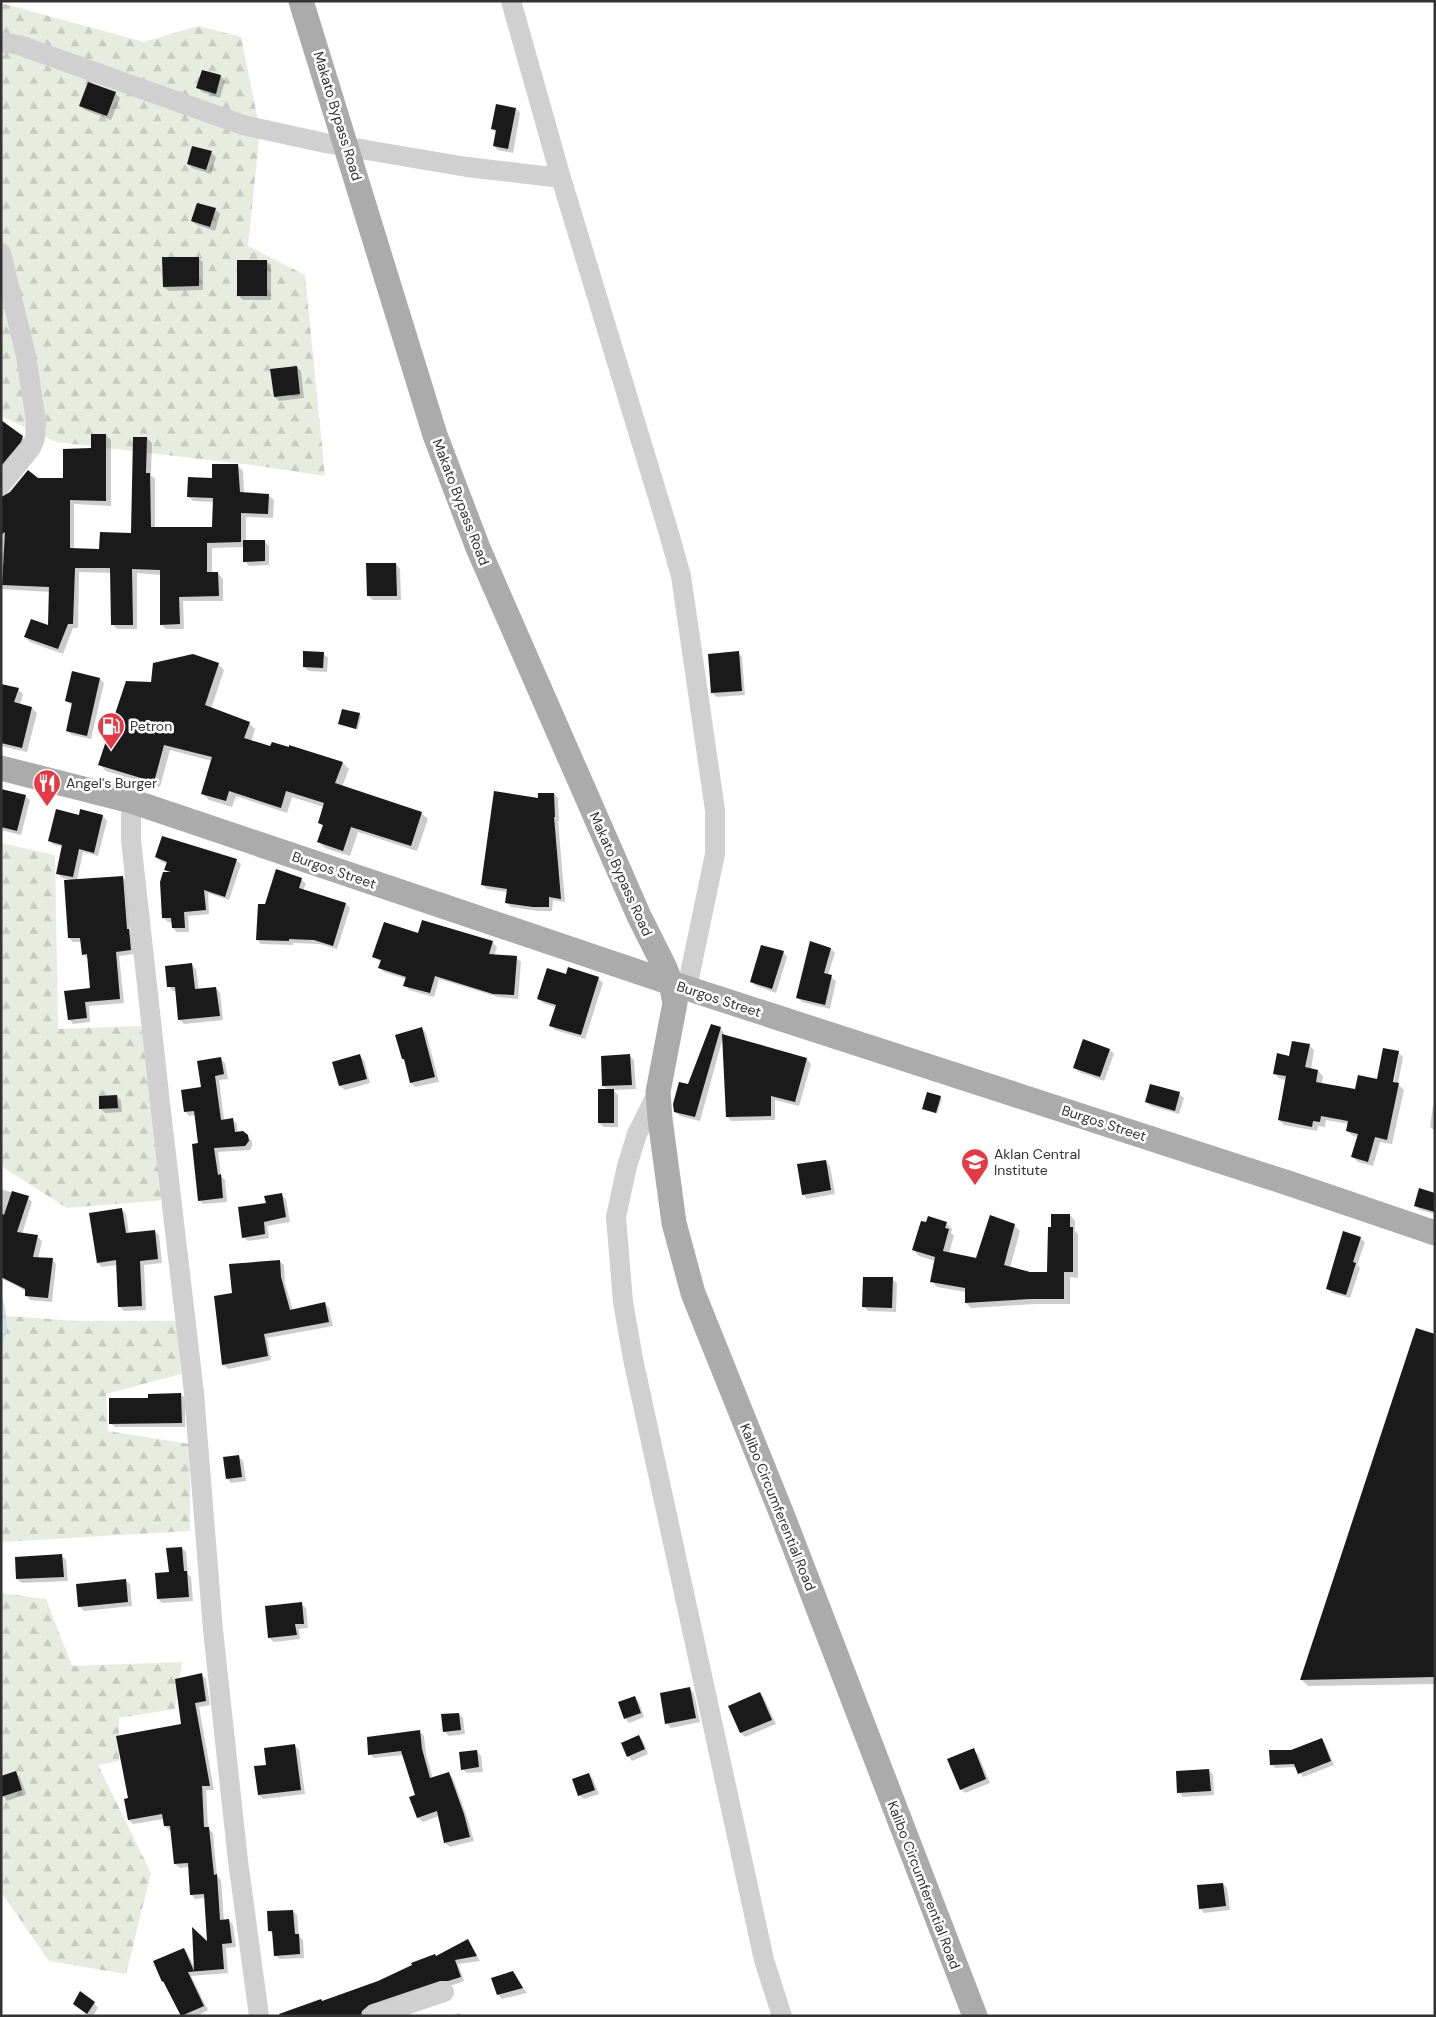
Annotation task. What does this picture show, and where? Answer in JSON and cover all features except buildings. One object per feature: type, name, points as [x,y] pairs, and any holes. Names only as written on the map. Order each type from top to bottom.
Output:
[{"type":"main road","name":"Makato Bypass Road","points":[[301,1],[436,435],[478,548],[635,907],[664,966],[679,986]]},
{"type":"main road","name":"Burgos Street","points":[[1,768],[131,801],[679,986],[1294,1185],[1435,1233]]},
{"type":"main road","name":"Kalibo Circumferential Road","points":[[679,986],[658,1092],[674,1223],[693,1293],[785,1522],[975,2016]]},
{"type":"street","points":[[511,1],[561,178],[681,576],[715,810],[715,854],[679,986]]},
{"type":"street","points":[[1,42],[19,44],[243,126],[467,167],[561,178]]},
{"type":"street","points":[[1,253],[26,356],[36,421],[35,438],[31,448],[1,485]]},
{"type":"street","points":[[131,801],[131,840],[194,1393],[213,1630],[238,1861],[259,2016]]},
{"type":"street","points":[[658,1092],[634,1142],[616,1217],[623,1302],[633,1359],[762,1950],[782,2016]]},
{"type":"street","points":[[373,2016],[444,1992]]},
{"type":"green space","points":[[1,3],[144,42],[198,26],[241,37],[260,130],[248,246],[305,275],[325,476],[252,465],[56,442],[1,416]]},
{"type":"green space","points":[[1,843],[55,855],[58,1029],[141,1026],[165,1200],[67,1208],[1,1166]]},
{"type":"green space","points":[[7,1316],[76,1321],[177,1321],[181,1374],[106,1394],[108,1431],[190,1444],[190,1531],[1,1542],[1,1325]]},
{"type":"green space","points":[[1,1593],[46,1599],[72,1666],[182,1662],[175,1709],[119,1718],[119,1761],[98,1765],[151,1873],[126,1974],[49,1961],[1,1892]]},
{"type":"water","points":[[1,1292],[6,1312],[7,1327],[1,1346]]},
{"type":"place","name":"Petron","points":[[111,750]]},
{"type":"place","name":"Angel's Burger","points":[[47,807]]},
{"type":"place","name":"Aklan Central Institute","points":[[975,1186]]}]
